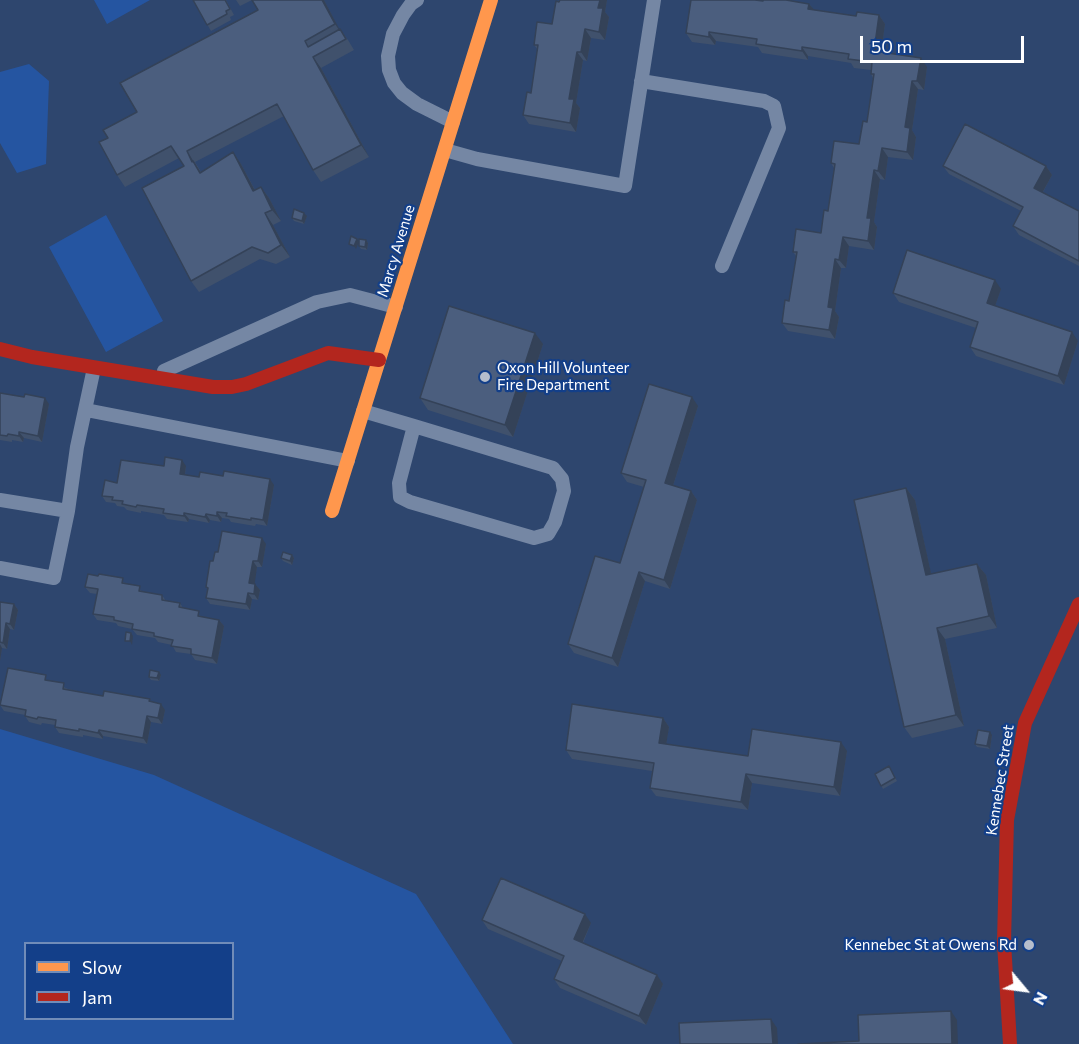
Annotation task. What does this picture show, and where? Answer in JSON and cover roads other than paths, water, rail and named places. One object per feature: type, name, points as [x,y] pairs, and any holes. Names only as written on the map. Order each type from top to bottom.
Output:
[{"type":"street","name":"Marcy Avenue","points":[[332,511],[491,0]]},
{"type":"street","points":[[0,349],[32,357],[213,387],[232,387],[254,381],[328,353],[379,360]]},
{"type":"street","name":"Kennebec Street","points":[[1010,1044],[1004,942],[1007,820],[1025,723],[1079,604]]},
{"type":"lane","points":[[417,0],[403,15],[393,34],[388,56],[389,70],[394,83],[402,93],[417,104],[453,122]]},
{"type":"lane","points":[[445,150],[477,159],[626,186],[654,0]]},
{"type":"lane","points":[[640,81],[764,101],[774,106],[779,128],[722,266]]},
{"type":"lane","points":[[151,377],[317,302],[350,295],[396,307]]},
{"type":"lane","points":[[0,568],[54,578],[68,511],[77,447],[94,368]]},
{"type":"lane","points":[[86,410],[348,461]]},
{"type":"lane","points":[[363,411],[414,426],[553,468],[562,479],[564,491],[555,522],[548,534],[534,538],[410,502],[400,497],[399,483],[414,426]]},
{"type":"lane","points":[[0,500],[68,511]]},
{"type":"place","name":"Oxon Hill Volunteer Fire Department","points":[[485,377]]},
{"type":"place","name":"Kennebec St at Owens Rd","points":[[1029,945]]}]
